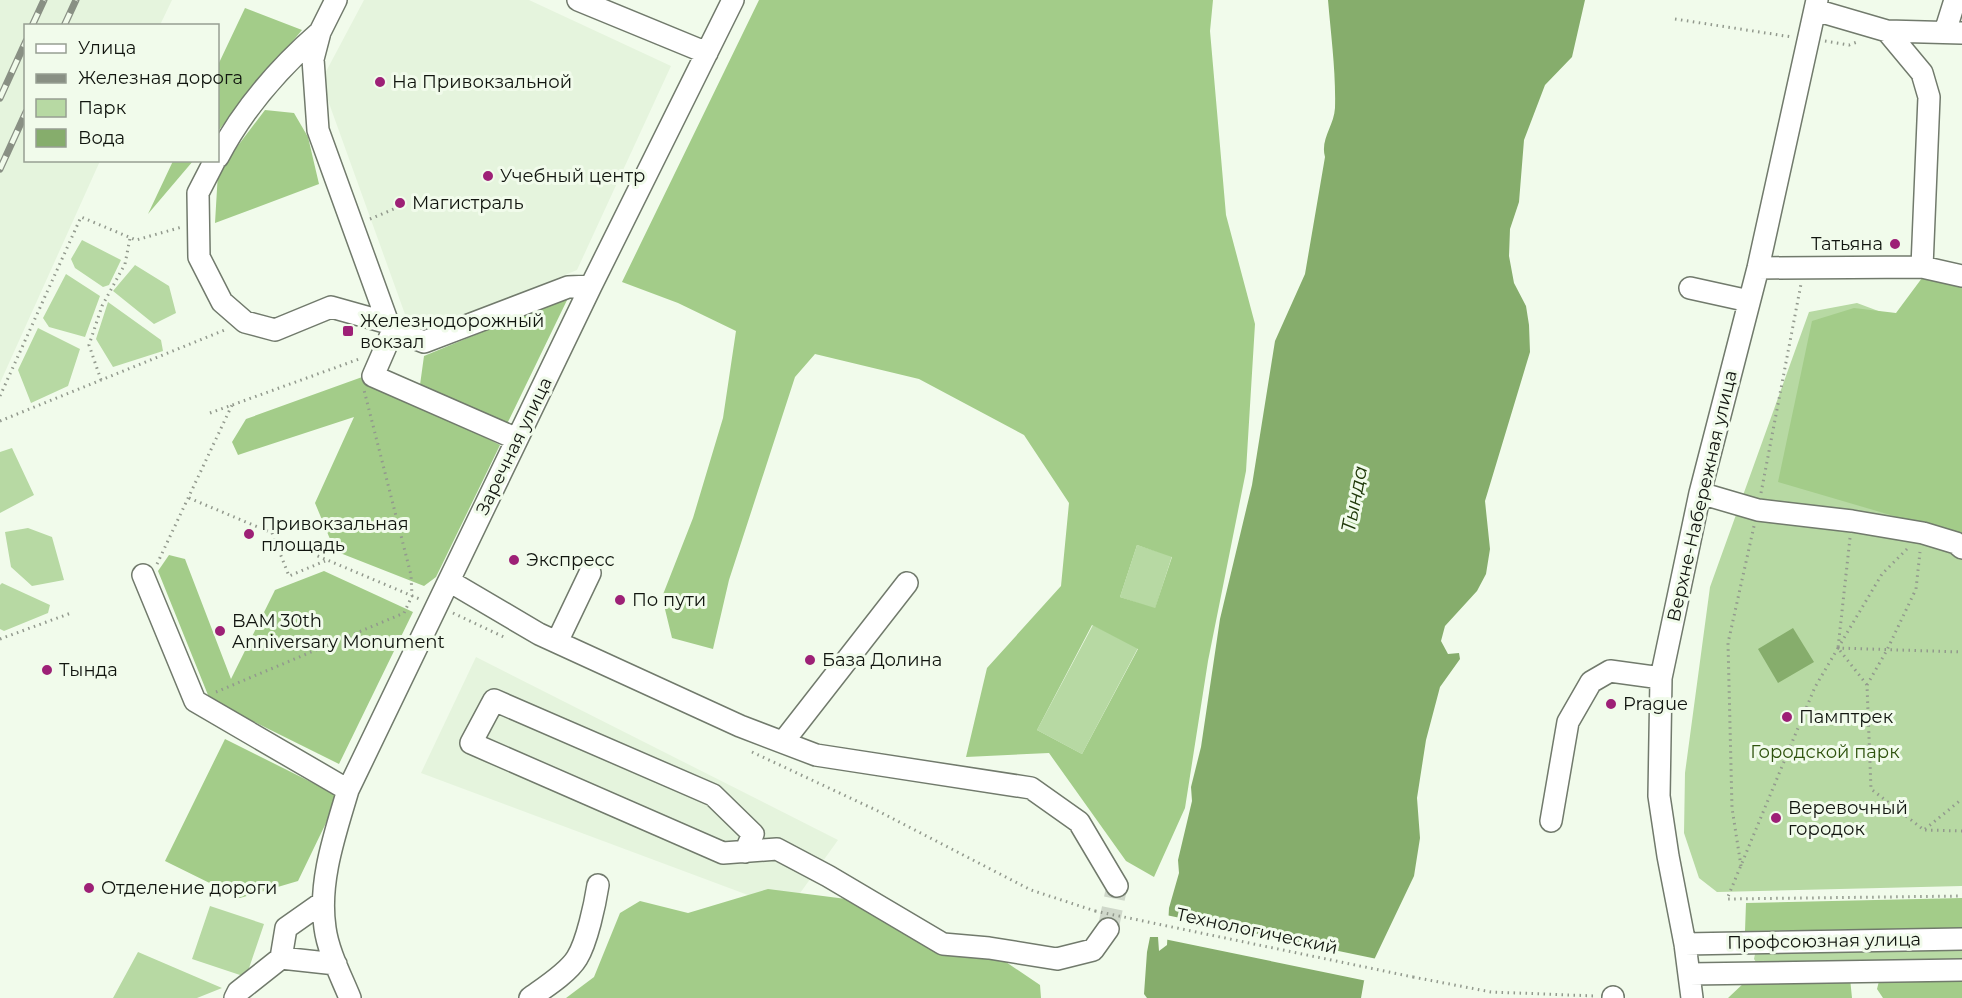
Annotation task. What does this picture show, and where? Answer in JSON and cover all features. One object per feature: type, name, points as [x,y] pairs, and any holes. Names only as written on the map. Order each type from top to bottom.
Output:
[{"type":"street","points":[[336,0],[320,32],[313,59],[318,130],[390,326],[373,376],[517,439]]},
{"type":"street","points":[[578,0],[707,53]]},
{"type":"street","name":"Заречная улица","points":[[350,998],[325,930],[323,902],[332,847],[348,790],[591,286],[733,0]]},
{"type":"street","points":[[1816,5],[1887,31],[1954,32],[1955,0]]},
{"type":"street","name":"Верхне-Набережная улица","points":[[1692,998],[1659,796],[1661,678],[1700,493],[1758,268],[1816,5]]},
{"type":"street","points":[[1887,31],[1922,73],[1929,97],[1922,267]]},
{"type":"street","points":[[219,155],[231,130],[291,58],[320,32]]},
{"type":"street","points":[[215,162],[198,193],[199,257],[222,302],[245,322],[275,330],[331,307],[390,326],[424,342],[568,286],[591,286]]},
{"type":"street","points":[[1758,268],[1922,267],[1962,276]]},
{"type":"street","points":[[1690,288],[1749,301]]},
{"type":"street","points":[[1700,493],[1758,510],[1852,521],[1923,533],[1956,543],[1962,548]]},
{"type":"street","points":[[557,642],[590,573]]},
{"type":"street","points":[[145,580],[195,701],[348,790]]},
{"type":"street","points":[[449,581],[538,634],[740,726],[816,755],[1031,788],[1079,822],[1117,886]]},
{"type":"street","points":[[783,742],[907,584]]},
{"type":"street","points":[[1551,821],[1568,722],[1591,682],[1610,671],[1661,678]]},
{"type":"street","points":[[745,852],[753,834],[713,795],[494,700],[471,743],[723,853],[745,852],[777,849],[943,944],[989,948],[1057,959],[1093,950],[1108,929]]},
{"type":"street","points":[[530,998],[555,980],[577,959],[594,909],[598,885]]},
{"type":"street","points":[[236,998],[238,992],[281,958],[286,928],[323,902]]},
{"type":"street","name":"Профсоюзная улица","points":[[1685,944],[1962,939]]},
{"type":"street","points":[[1742,942],[1742,973]]},
{"type":"street","points":[[281,958],[336,964]]},
{"type":"street","name":"Профсоюзная улица","points":[[1689,974],[1962,970]]},
{"type":"path","points":[[1675,19],[1849,45],[1858,41]]},
{"type":"path","points":[[0,396],[81,217],[136,240],[198,222]]},
{"type":"path","points":[[101,380],[89,345],[102,306],[125,264],[130,238]]},
{"type":"path","points":[[1741,866],[1732,808],[1728,643],[1758,510],[1804,268]]},
{"type":"path","points":[[0,421],[245,322]]},
{"type":"path","points":[[210,413],[367,357]]},
{"type":"path","points":[[145,580],[189,498],[232,405]]},
{"type":"path","points":[[189,498],[272,533],[290,576],[326,560]]},
{"type":"path","points":[[1852,521],[1838,648],[1867,685]]},
{"type":"path","points":[[1923,533],[1882,574],[1815,687],[1727,899],[1962,896]]},
{"type":"path","points":[[1923,533],[1916,589],[1887,650],[1867,685],[1871,789],[1924,830],[1962,831]]},
{"type":"path","points":[[195,701],[404,613],[412,597]]},
{"type":"path","points":[[0,639],[71,614]]},
{"type":"path","points":[[1838,648],[1962,652]]},
{"type":"path","points":[[1924,830],[1962,799]]},
{"type":"path","name":"Технологический","points":[[1095,911],[1491,992],[1613,998]]},
{"type":"shaded area","points":[[0,0],[172,0],[160,24],[24,24],[24,162],[100,162],[0,383]]},
{"type":"shaded area","name":"Учебный центр","points":[[364,0],[529,0],[671,66],[577,270],[432,330],[406,317],[321,81]]},
{"type":"shaded area","points":[[759,0],[1213,0],[1210,31],[1226,215],[1255,324],[1246,471],[1208,661],[1185,808],[1154,877],[1126,861],[1049,753],[966,757],[987,668],[1061,586],[1069,503],[1024,435],[919,379],[815,354],[795,377],[729,580],[713,649],[672,638],[662,597],[693,518],[723,418],[736,331],[678,303],[622,282]],"holes":[[[1137,545],[1172,557],[1155,608],[1120,597]],[[1092,625],[1138,649],[1082,754],[1037,730]]]},
{"type":"shaded area","points":[[245,8],[302,30],[219,130],[219,63]]},
{"type":"shaded area","points":[[265,110],[294,113],[308,137],[319,184],[215,223],[218,172]]},
{"type":"shaded area","points":[[173,162],[192,162],[148,214]]},
{"type":"shaded area","points":[[1922,278],[1962,282],[1962,536],[1778,482],[1812,321],[1854,308],[1896,313]]},
{"type":"shaded area","points":[[569,296],[507,424],[420,385],[424,356]]},
{"type":"shaded area","points":[[365,376],[500,445],[436,577],[424,586],[335,551],[315,503],[354,417],[238,455],[232,442],[246,419]]},
{"type":"shaded area","points":[[169,555],[185,559],[231,679],[275,590],[324,571],[413,612],[339,764],[210,700],[158,571]]},
{"type":"shaded area","points":[[476,657],[838,840],[788,910],[421,773]]},
{"type":"shaded area","points":[[225,739],[339,796],[298,881],[240,898],[165,861]]},
{"type":"shaded area","points":[[768,889],[862,901],[1003,960],[1040,985],[1041,998],[566,998],[594,977],[620,913],[640,901],[688,913]]},
{"type":"shaded area","points":[[1962,898],[1962,928],[1745,931],[1746,903]]},
{"type":"shaded area","points":[[1962,976],[1962,998],[1883,998],[1877,989],[1880,977]]},
{"type":"shaded area","points":[[1850,978],[1852,998],[1728,998],[1746,981]]},
{"type":"green space","points":[[82,240],[121,260],[109,285],[103,287],[75,268],[71,259]]},
{"type":"green space","points":[[135,265],[169,286],[176,313],[154,324],[113,291]]},
{"type":"green space","points":[[66,274],[100,296],[85,337],[49,327],[43,318]]},
{"type":"green space","name":"Городской парк","points":[[1962,289],[1962,886],[1717,892],[1699,878],[1684,833],[1685,773],[1710,587],[1809,312],[1857,303],[1897,318]]},
{"type":"green space","points":[[108,302],[161,340],[163,351],[113,367],[96,339]]},
{"type":"green space","points":[[38,328],[80,349],[68,386],[31,403],[18,370]]},
{"type":"green space","points":[[12,448],[34,495],[0,513],[0,452]]},
{"type":"green space","points":[[28,528],[52,537],[64,580],[32,586],[11,567],[5,532]]},
{"type":"green space","points":[[1137,545],[1172,556],[1155,609],[1120,597]]},
{"type":"green space","points":[[2,583],[50,605],[48,613],[4,631],[0,629],[0,585]]},
{"type":"green space","points":[[1093,625],[1138,648],[1082,754],[1037,730]]},
{"type":"green space","points":[[210,906],[264,924],[246,977],[192,959]]},
{"type":"green space","points":[[1962,948],[1962,960],[1761,964],[1754,959],[1755,954],[1759,952]]},
{"type":"green space","points":[[138,952],[222,988],[197,998],[113,998]]},
{"type":"water","name":"Тында","points":[[1328,0],[1585,0],[1572,57],[1545,85],[1524,140],[1519,202],[1510,229],[1509,256],[1514,283],[1526,306],[1530,352],[1485,501],[1490,549],[1486,574],[1477,591],[1445,626],[1441,641],[1448,654],[1459,653],[1460,659],[1440,687],[1426,740],[1417,798],[1420,838],[1414,876],[1364,981],[1361,998],[1147,998],[1144,994],[1150,937],[1158,937],[1159,951],[1167,945],[1169,908],[1179,873],[1178,860],[1192,801],[1191,787],[1201,747],[1220,619],[1252,485],[1275,341],[1305,274],[1325,157],[1324,144],[1334,115],[1335,81]]},
{"type":"water","points":[[1793,628],[1814,662],[1778,683],[1758,649]]},
{"type":"pier","points":[[1166,915],[1377,959],[1367,981],[1164,939]]},
{"type":"tunnel","points":[[1108,929],[1117,886]]},
{"type":"railway","points":[[33,24],[44,0]]},
{"type":"railway","points":[[65,24],[76,0]]},
{"type":"railway","points":[[0,98],[24,45]]},
{"type":"railway","points":[[0,169],[24,116]]},
{"type":"place","name":"На Привокзальной","points":[[380,82]]},
{"type":"place","name":"Учебный центр","points":[[488,176]]},
{"type":"place","name":"Магистраль","points":[[400,203]]},
{"type":"place","name":"Татьяна","points":[[1895,244]]},
{"type":"place","name":"Железнодорожный вокзал","points":[[348,331]]},
{"type":"place","name":"Привокзальная площадь","points":[[249,534]]},
{"type":"place","name":"Экспресс","points":[[514,560]]},
{"type":"place","name":"По пути","points":[[620,600]]},
{"type":"place","name":"BAM 30th Anniversary Monument","points":[[220,631]]},
{"type":"place","name":"База Долина","points":[[810,660]]},
{"type":"place","name":"Тында","points":[[47,670]]},
{"type":"place","name":"Prague","points":[[1611,704]]},
{"type":"place","name":"Памптрек","points":[[1787,717]]},
{"type":"place","name":"Веревочный городок","points":[[1776,818]]},
{"type":"place","name":"Отделение дороги","points":[[89,888]]}]
